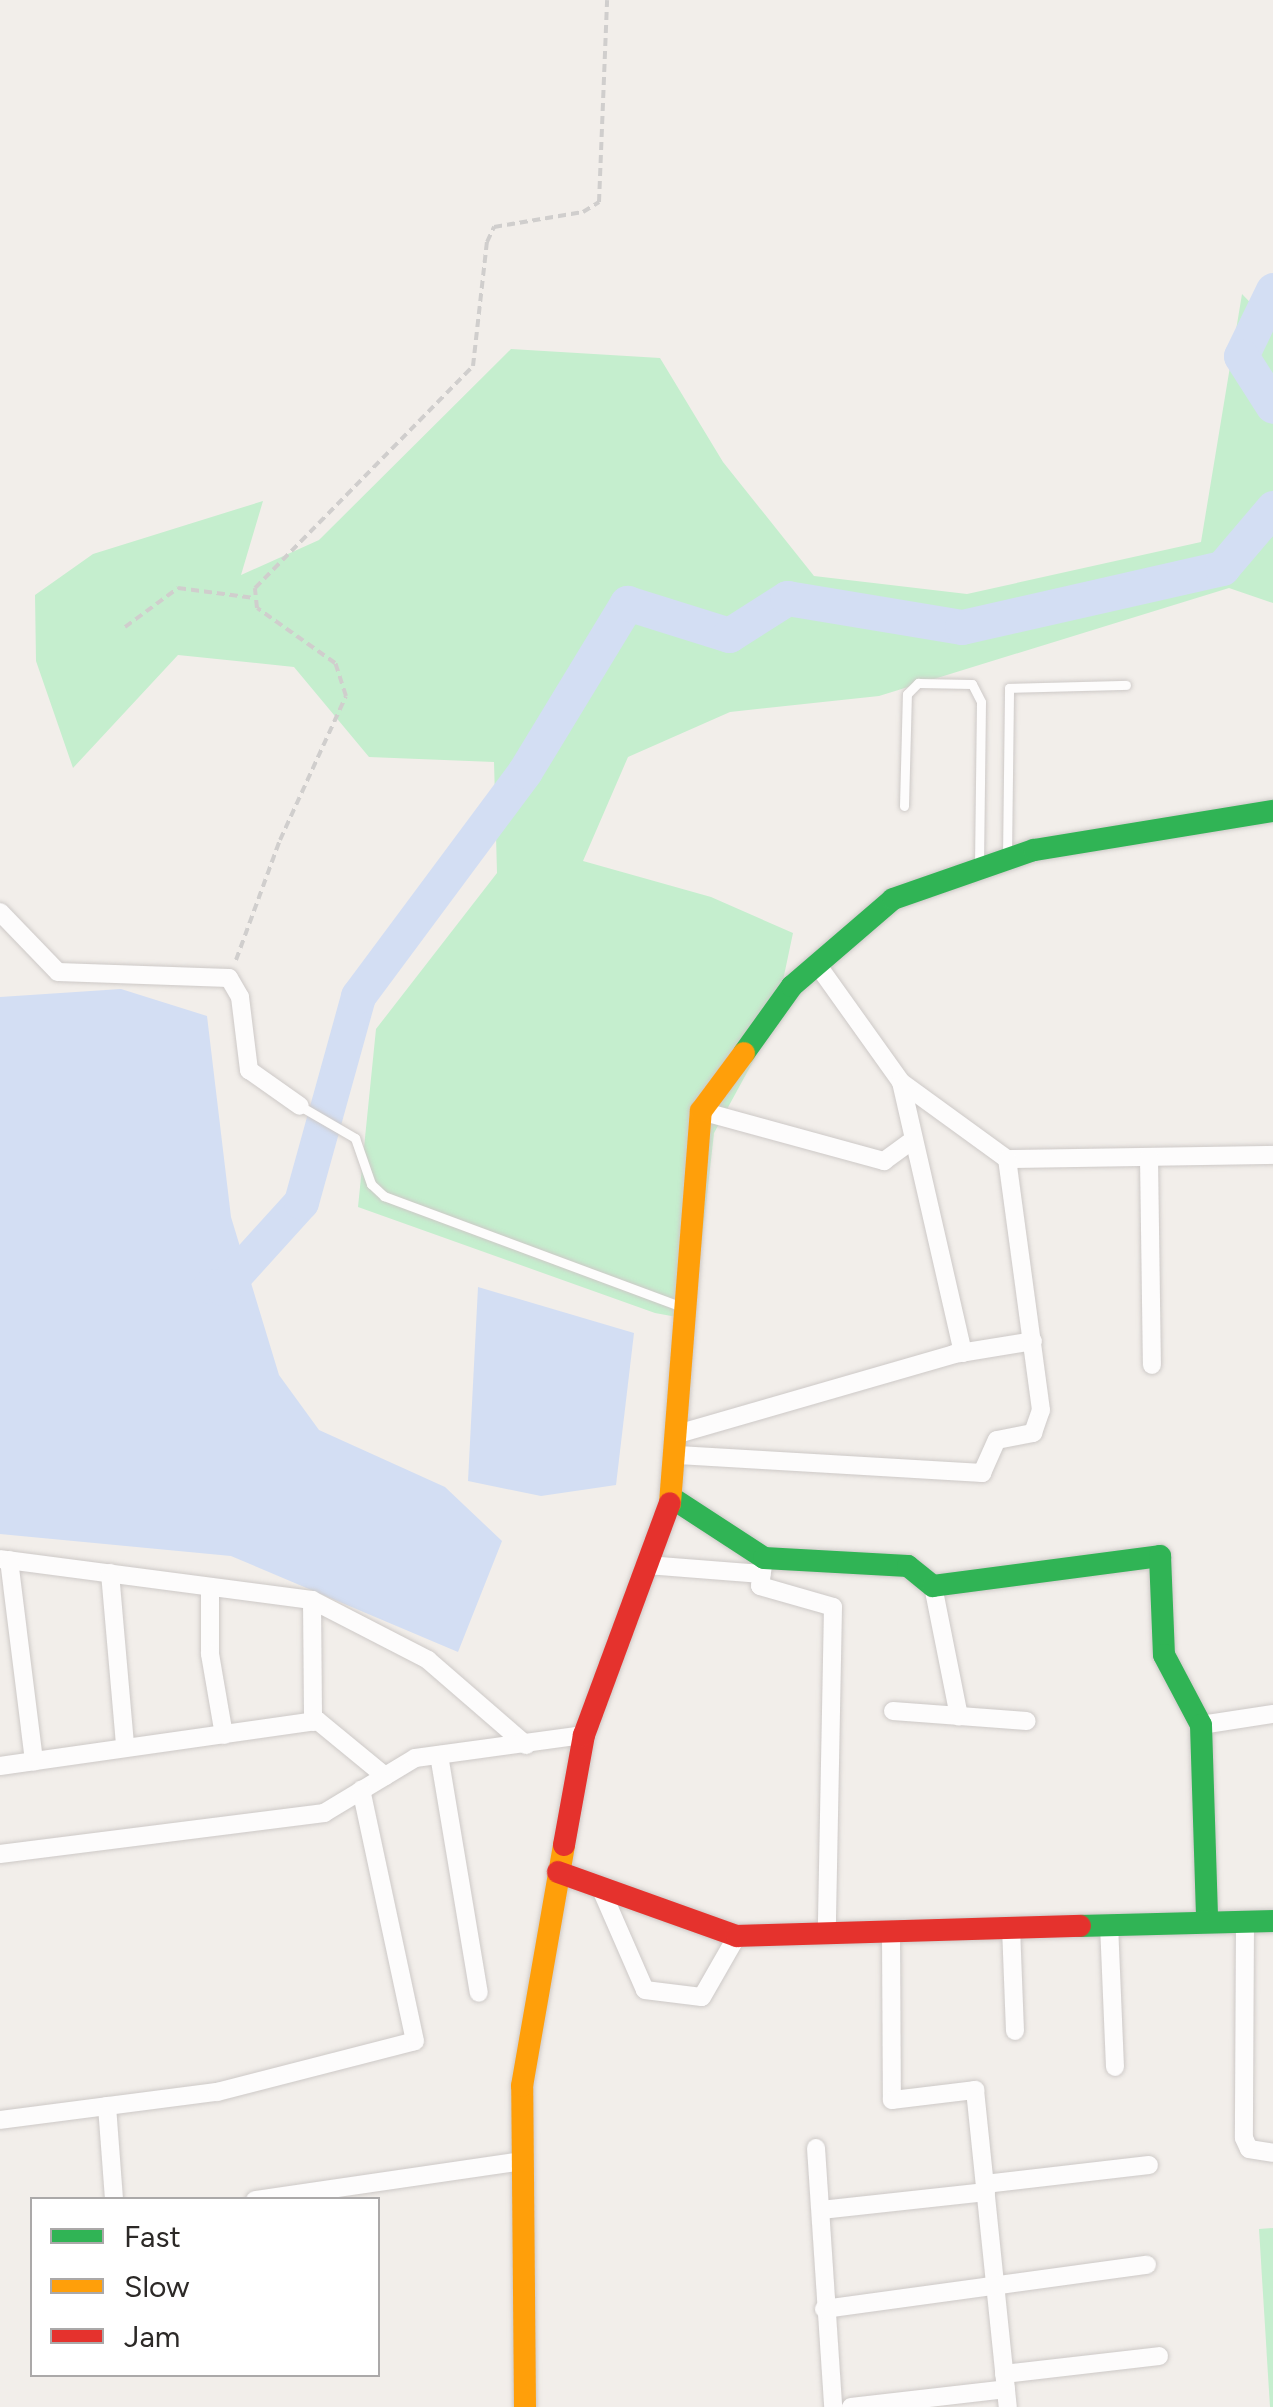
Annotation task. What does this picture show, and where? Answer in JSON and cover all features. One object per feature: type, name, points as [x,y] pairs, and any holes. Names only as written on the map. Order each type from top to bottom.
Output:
[{"type":"street","points":[[525,2407],[522,2086],[584,1736],[672,1498],[679,1444],[682,1307],[702,1111],[792,986],[820,967],[893,898],[1007,859],[1273,811]]},
{"type":"street","points":[[0,912],[58,972],[229,978],[240,997],[250,1070],[300,1106]]},
{"type":"street","points":[[820,967],[901,1082],[1007,1159],[1273,1155]]},
{"type":"street","points":[[901,1082],[963,1353]]},
{"type":"street","points":[[702,1111],[884,1160],[913,1140]]},
{"type":"street","points":[[1149,1157],[1152,1366]]},
{"type":"street","points":[[679,1444],[982,1472],[997,1440],[1033,1434],[1041,1410],[1007,1159]]},
{"type":"street","points":[[679,1444],[963,1353],[1033,1341]]},
{"type":"street","points":[[672,1498],[763,1566]]},
{"type":"street","points":[[932,1586],[1160,1556],[1164,1655],[1201,1725],[1207,1921]]},
{"type":"street","points":[[34,1760],[5,1559],[312,1600],[428,1660],[526,1746]]},
{"type":"street","points":[[646,1565],[908,1566],[932,1586],[959,1716]]},
{"type":"street","points":[[763,1566],[760,1586],[833,1607],[827,1933]]},
{"type":"street","points":[[110,1573],[125,1745]]},
{"type":"street","points":[[210,1586],[210,1654],[224,1734]]},
{"type":"street","points":[[312,1600],[314,1722]]},
{"type":"street","points":[[894,1710],[1027,1721]]},
{"type":"street","points":[[1201,1725],[1273,1714]]},
{"type":"street","points":[[0,1766],[125,1745],[314,1722],[385,1776]]},
{"type":"street","points":[[0,1854],[324,1813],[416,1758],[584,1736]]},
{"type":"street","points":[[439,1755],[479,1992]]},
{"type":"street","points":[[0,2120],[216,2092],[415,2041],[362,1790]]},
{"type":"street","points":[[558,1872],[738,1936],[1273,1922]]},
{"type":"street","points":[[600,1887],[645,1990],[702,1997],[738,1936]]},
{"type":"street","points":[[1245,1922],[1244,2138],[1249,2150],[1273,2154]]},
{"type":"street","points":[[1109,1924],[1115,2067]]},
{"type":"street","points":[[1011,1928],[1015,2031]]},
{"type":"street","points":[[891,1932],[892,2100],[975,2090],[1006,2390]]},
{"type":"street","points":[[106,2106],[114,2197]]},
{"type":"street","points":[[816,2148],[824,2310],[834,2407]]},
{"type":"street","points":[[276,2197],[522,2161]]},
{"type":"street","points":[[820,2210],[1148,2165]]},
{"type":"street","points":[[824,2310],[1147,2265]]},
{"type":"street","points":[[852,2407],[1006,2390],[1159,2356]]},
{"type":"lane","points":[[904,806],[907,694],[918,683],[972,684],[981,702],[978,869]]},
{"type":"lane","points":[[1007,859],[1008,688],[1126,686]]},
{"type":"lane","points":[[300,1106],[341,1126],[355,1138],[371,1184],[384,1196],[682,1307]]},
{"type":"path","points":[[254,598],[260,578],[472,366],[487,242],[494,227],[583,212],[599,202],[607,0]]},
{"type":"path","points":[[125,627],[178,588],[254,598],[265,615],[336,663],[346,696],[280,840],[229,978]]},
{"type":"green space","points":[[1242,294],[1273,326],[1273,603],[1229,588],[879,696],[730,712],[628,757],[583,861],[711,897],[793,933],[774,1023],[714,1133],[693,1320],[655,1313],[358,1207],[376,1029],[497,873],[494,762],[369,757],[294,667],[178,655],[73,768],[36,661],[35,595],[93,554],[263,501],[241,575],[319,540],[511,349],[660,358],[723,462],[814,576],[967,594],[1201,542]]},
{"type":"green space","points":[[1273,2228],[1273,2407],[1270,2407],[1259,2229]]},
{"type":"water","points":[[121,989],[207,1016],[231,1217],[279,1375],[319,1430],[445,1487],[502,1541],[458,1652],[231,1556],[0,1534],[0,997]]},
{"type":"water","points":[[478,1287],[634,1333],[616,1485],[541,1496],[468,1481]]},
{"type":"waterway","points":[[1273,290],[1241,356],[1273,406]]},
{"type":"waterway","points":[[210,1286],[223,1288],[301,1202],[358,996],[525,771],[627,603],[729,635],[787,598],[962,627],[1222,568],[1273,508]]},
{"type":"traffic: fast","points":[[744,1053],[792,986],[893,899],[1034,850],[1273,811]]},
{"type":"traffic: fast","points":[[672,1498],[764,1558],[908,1566],[933,1586],[1160,1556],[1164,1655],[1201,1725],[1207,1921]]},
{"type":"traffic: fast","points":[[1080,1926],[1273,1921]]},
{"type":"traffic: slow","points":[[670,1503],[701,1111],[744,1053]]},
{"type":"traffic: slow","points":[[525,2407],[522,2086],[564,1845]]},
{"type":"traffic: jam","points":[[564,1845],[584,1735],[670,1503]]},
{"type":"traffic: jam","points":[[558,1872],[737,1936],[1080,1926]]}]
